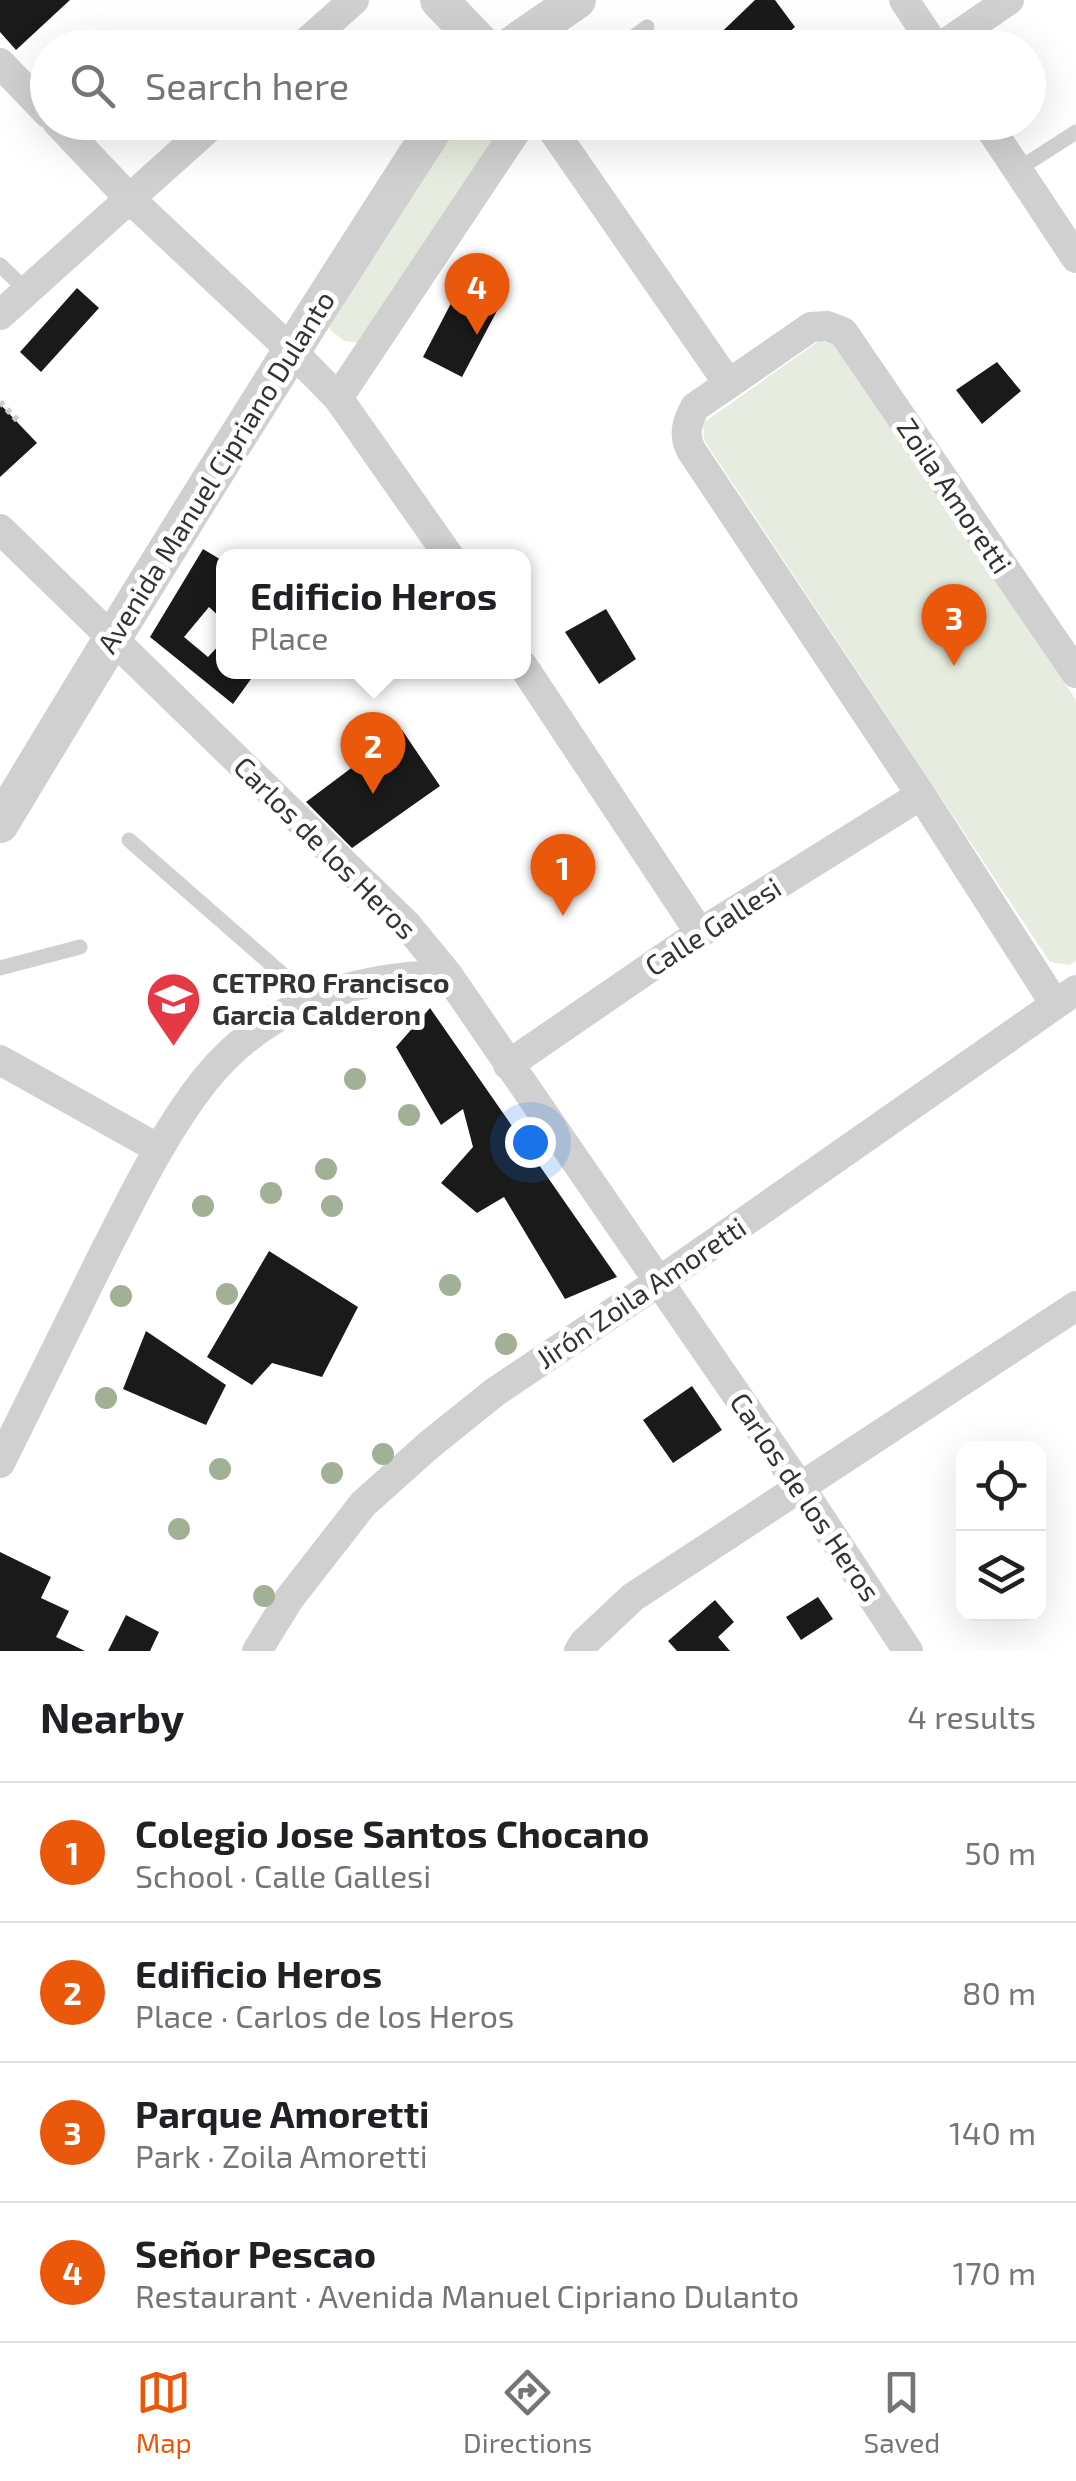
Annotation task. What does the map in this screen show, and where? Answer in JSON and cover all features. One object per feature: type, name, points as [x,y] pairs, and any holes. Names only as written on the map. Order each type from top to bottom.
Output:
[{"type":"street","points":[[320,30],[354,0]]},
{"type":"street","points":[[439,0],[468,30]]},
{"type":"street","points":[[534,30],[576,0]]},
{"type":"street","points":[[904,0],[925,30]]},
{"type":"street","points":[[964,30],[1010,0]]},
{"type":"street","points":[[0,63],[30,94]]},
{"type":"street","points":[[74,140],[129,198],[338,398],[444,549]]},
{"type":"street","points":[[0,316],[195,140]]},
{"type":"street","name":"Avenida Manuel Cipriano Dulanto","points":[[0,824],[291,350],[426,140]]},
{"type":"street","points":[[338,398],[510,140]]},
{"type":"street","points":[[560,140],[728,382],[695,407],[686,423],[688,444],[921,794],[1066,997]]},
{"type":"street","points":[[998,140],[1076,258]]},
{"type":"street","name":"Zoila Amoretti","points":[[728,382],[811,328],[827,326],[842,332],[1076,673]]},
{"type":"street","name":"Carlos de los Heros","points":[[0,529],[407,925],[448,976],[660,1281],[908,1651]]},
{"type":"street","points":[[531,678],[700,933]]},
{"type":"street","name":"Calle Gallesi","points":[[508,1065],[700,933],[921,794]]},
{"type":"street","points":[[0,1463],[159,1149],[204,1081],[259,1030],[312,1000],[372,981],[448,976]]},
{"type":"street","name":"Jirón Zoila Amoretti","points":[[258,1651],[289,1599],[363,1504],[429,1445],[495,1392],[1066,997]]},
{"type":"street","points":[[0,1060],[159,1149]]},
{"type":"street","points":[[584,1648],[633,1597],[1074,1313]]},
{"type":"lane","points":[[643,30],[647,27]]},
{"type":"lane","points":[[1018,170],[1076,132]]},
{"type":"lane","points":[[0,265],[27,291]]},
{"type":"lane","points":[[129,840],[312,1000]]},
{"type":"lane","points":[[0,968],[80,947]]},
{"type":"path","points":[[0,402],[18,422]]},
{"type":"shaded area","points":[[441,140],[493,140],[360,343],[345,341],[331,331],[328,318]]},
{"type":"shaded area","points":[[819,341],[837,344],[1076,700],[1076,961],[1070,965],[1050,962],[704,440],[703,423]]},
{"type":"building","points":[[0,0],[70,0],[38,30],[30,30],[30,37],[16,50],[0,32]]},
{"type":"building","points":[[755,0],[775,0],[795,27],[792,30],[724,30]]},
{"type":"building","points":[[460,286],[499,307],[462,377],[423,357]]},
{"type":"building","points":[[77,288],[99,308],[41,372],[20,352]]},
{"type":"building","points":[[997,362],[1021,391],[982,424],[956,390]]},
{"type":"building","points":[[0,404],[37,443],[0,477]]},
{"type":"building","points":[[203,549],[216,557],[216,614],[209,607],[184,637],[208,657],[216,648],[216,679],[251,679],[233,704],[150,637]]},
{"type":"building","points":[[606,609],[636,659],[599,684],[565,632]]},
{"type":"building","points":[[402,730],[440,786],[352,848],[306,802]]},
{"type":"building","points":[[430,1008],[617,1277],[565,1299],[504,1197],[477,1213],[441,1183],[473,1147],[463,1109],[441,1125],[396,1047]]},
{"type":"building","points":[[269,1251],[358,1307],[322,1377],[272,1363],[252,1385],[207,1357]]},
{"type":"building","points":[[146,1331],[226,1385],[206,1425],[123,1389]]},
{"type":"building","points":[[692,1386],[722,1430],[673,1463],[643,1420]]},
{"type":"building","points":[[0,1552],[51,1577],[41,1598],[69,1611],[56,1637],[85,1651],[0,1651]]},
{"type":"building","points":[[818,1597],[833,1619],[801,1640],[786,1617]]},
{"type":"building","points":[[715,1600],[734,1622],[718,1637],[730,1651],[677,1651],[668,1641]]},
{"type":"building","points":[[126,1615],[159,1632],[150,1651],[108,1651]]},
{"type":"place","name":"Señor Pescao","points":[[477,335]]},
{"type":"place","name":"Parque Amoretti","points":[[954,666]]},
{"type":"place","name":"Edificio Heros","points":[[373,794]]},
{"type":"place","name":"Colegio Jose Santos Chocano","points":[[563,916]]},
{"type":"place","name":"CETPRO Francisco Garcia Calderon","points":[[173,1048]]}]
